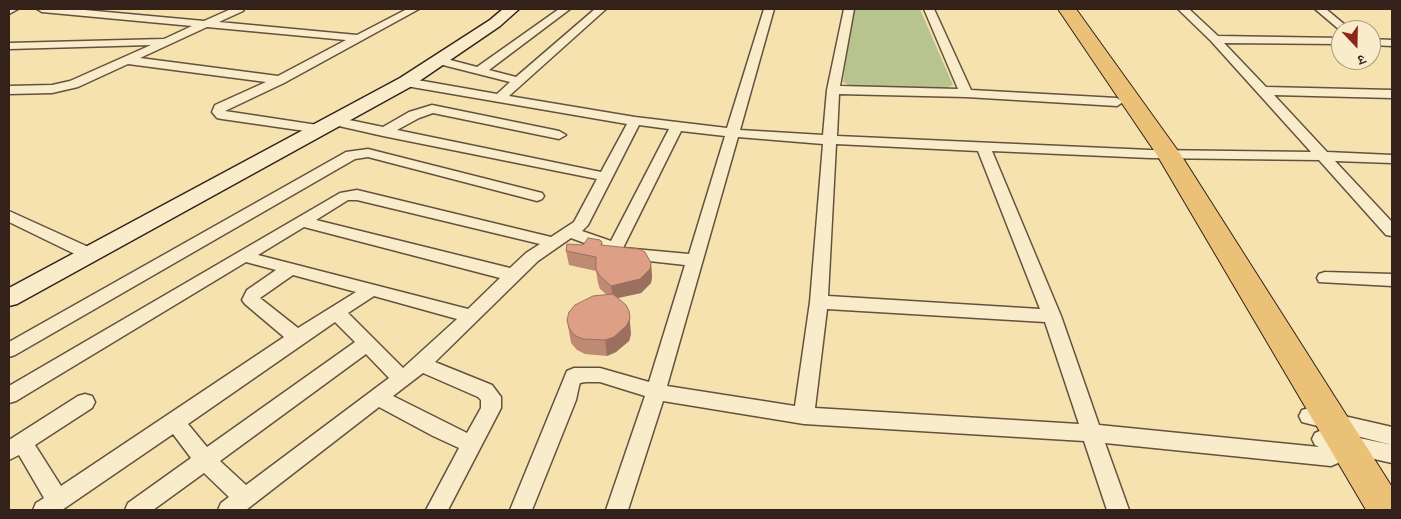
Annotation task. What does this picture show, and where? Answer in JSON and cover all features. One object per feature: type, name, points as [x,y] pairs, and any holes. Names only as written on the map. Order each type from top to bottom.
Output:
[{"type":"highway","points":[[1054,9],[1117,102],[1159,154]]},
{"type":"highway","points":[[1067,9],[1159,154],[1328,436],[1364,510]]},
{"type":"highway","points":[[1328,436],[1386,510]]},
{"type":"street","points":[[9,11],[13,9]]},
{"type":"street","points":[[42,9],[358,38]]},
{"type":"street","points":[[9,90],[52,89],[74,84],[239,9]]},
{"type":"street","points":[[414,9],[280,80],[220,108],[218,112],[222,115],[383,132],[606,177]]},
{"type":"street","points":[[9,298],[406,82],[494,24],[512,9]]},
{"type":"street","points":[[481,70],[565,9]]},
{"type":"street","points":[[499,98],[601,9]]},
{"type":"street","points":[[617,510],[656,392],[769,9]]},
{"type":"street","points":[[804,416],[819,302],[833,90],[849,9]]},
{"type":"street","points":[[929,9],[966,93]]},
{"type":"street","points":[[1183,9],[1215,39],[1325,156],[1392,231]]},
{"type":"street","points":[[1320,9],[1334,20]]},
{"type":"street","points":[[1215,39],[1331,41]]},
{"type":"street","points":[[9,46],[170,40]]},
{"type":"street","points":[[126,60],[280,80]]},
{"type":"street","points":[[439,60],[518,81]]},
{"type":"street","points":[[406,82],[636,121],[732,133],[830,140],[1159,154],[1325,156],[1392,159]]},
{"type":"street","points":[[833,90],[966,93],[1117,102]]},
{"type":"street","points":[[1263,91],[1392,94]]},
{"type":"street","points":[[383,132],[414,115],[432,109],[559,135]]},
{"type":"street","points":[[175,422],[237,504],[421,364],[532,257],[580,224],[636,121]]},
{"type":"street","points":[[613,252],[677,126]]},
{"type":"street","points":[[983,146],[1052,316],[1118,510]]},
{"type":"street","points":[[9,350],[351,155],[368,153],[537,196]]},
{"type":"street","points":[[9,395],[345,196],[357,195],[552,242]]},
{"type":"street","points":[[9,216],[89,254]]},
{"type":"street","points":[[301,221],[513,275]]},
{"type":"street","points":[[569,232],[604,244],[613,252],[695,260]]},
{"type":"street","points":[[243,256],[471,316]]},
{"type":"street","points":[[291,268],[254,294],[251,300],[297,337]]},
{"type":"street","points":[[1325,278],[1392,280]]},
{"type":"street","points":[[85,402],[15,446],[51,506],[297,337],[371,290]]},
{"type":"street","points":[[819,302],[1052,316]]},
{"type":"street","points":[[337,313],[402,379]]},
{"type":"street","points":[[136,510],[367,343]]},
{"type":"street","points":[[421,364],[485,392],[491,397],[490,408],[437,510]]},
{"type":"street","points":[[521,510],[574,376],[600,375],[656,392],[804,416],[1093,433],[1392,436]]},
{"type":"street","points":[[378,397],[440,430],[472,444]]},
{"type":"street","points":[[1328,436],[1392,454]]},
{"type":"green space","points":[[853,9],[920,9],[953,85],[944,89],[853,87],[843,82]]},
{"type":"building","points":[[588,238],[600,240],[602,242],[601,245],[639,249],[645,252],[651,263],[650,269],[640,279],[611,286],[599,275],[596,269],[596,257],[566,251],[567,244],[583,245]]},
{"type":"building","points":[[613,294],[626,305],[629,311],[630,318],[627,325],[614,337],[605,340],[583,339],[574,335],[569,328],[567,320],[569,312],[575,305],[593,296]]}]
